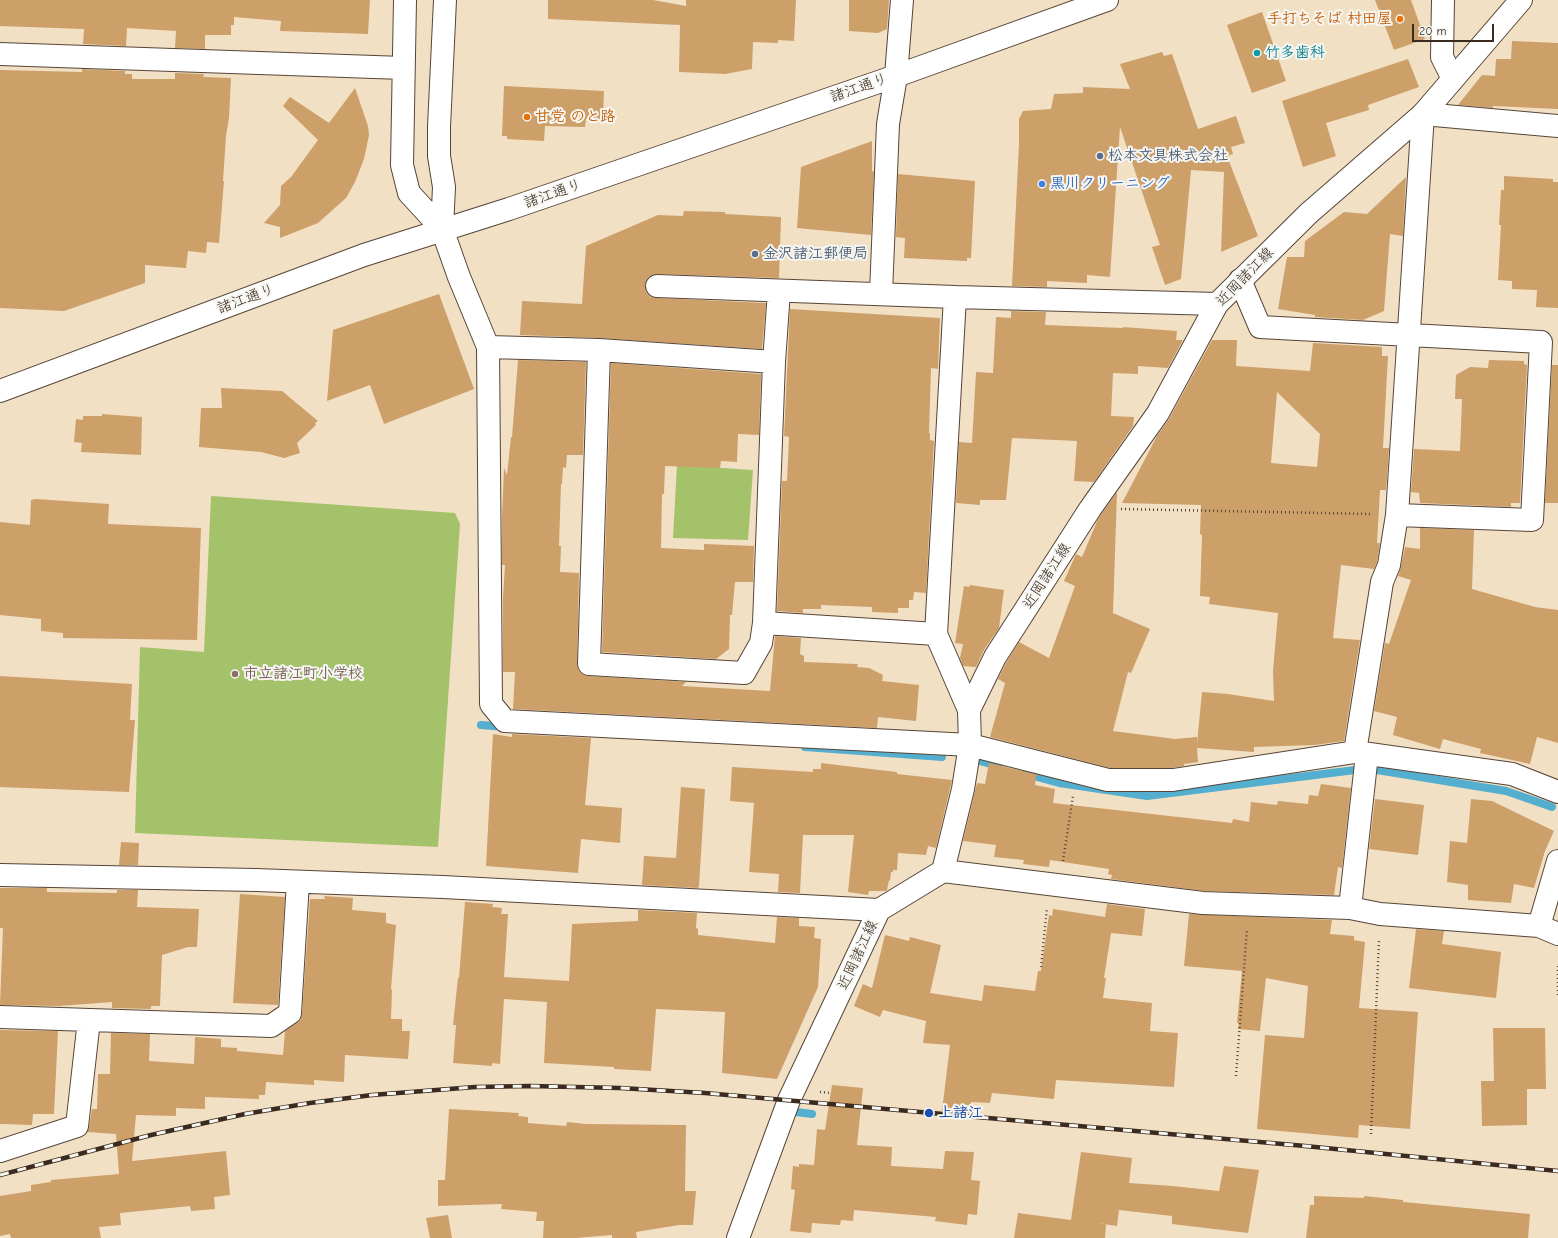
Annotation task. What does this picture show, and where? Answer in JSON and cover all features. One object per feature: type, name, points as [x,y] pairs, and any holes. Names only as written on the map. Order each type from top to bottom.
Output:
[{"type":"street","points":[[405,0],[402,165],[409,193],[442,230],[459,277],[488,347],[491,704],[505,721],[970,745],[1108,780],[1173,780],[1361,753],[1512,774],[1558,792]]},
{"type":"street","points":[[442,230],[444,187],[439,156],[439,127],[445,0]]},
{"type":"street","points":[[881,293],[888,124],[896,76],[902,0]]},
{"type":"street","name":"諸江通り","points":[[0,391],[364,255],[509,209],[896,76],[1107,0]]},
{"type":"street","points":[[1443,0],[1442,57],[1453,79]]},
{"type":"street","name":"近岡諸江線","points":[[738,1238],[789,1100],[879,910],[943,871],[963,789],[970,745],[969,710],[995,657],[1090,509],[1158,413],[1217,304],[1309,212],[1423,114],[1521,0]]},
{"type":"street","points":[[0,54],[403,68]]},
{"type":"street","points":[[1350,908],[1361,753],[1382,582],[1389,565],[1397,515],[1423,114],[1558,126]]},
{"type":"street","points":[[1240,280],[1260,327],[1542,342],[1532,520],[1397,515]]},
{"type":"street","points":[[657,286],[881,293],[955,297],[1217,304]]},
{"type":"street","points":[[599,350],[589,664],[744,673],[761,643],[764,623],[774,362],[779,291]]},
{"type":"street","points":[[955,297],[936,634],[969,710]]},
{"type":"street","points":[[488,347],[599,350],[774,362]]},
{"type":"street","points":[[764,623],[936,634]]},
{"type":"street","points":[[943,871],[1203,902],[1350,908],[1380,914],[1548,930],[1558,862]]},
{"type":"street","points":[[0,875],[298,882],[453,888],[879,910]]},
{"type":"street","points":[[0,1017],[271,1026],[290,1013],[298,882]]},
{"type":"street","points":[[0,1151],[77,1126],[88,1020]]},
{"type":"path","points":[[1090,509],[1397,515]]},
{"type":"path","points":[[1041,967],[1055,884],[1073,795]]},
{"type":"path","points":[[1236,1076],[1249,905]]},
{"type":"path","points":[[1371,1134],[1380,914]]},
{"type":"path","points":[[1558,966],[1558,997]]},
{"type":"green space","points":[[677,465],[753,470],[748,540],[673,538]]},
{"type":"green space","points":[[211,496],[455,513],[460,524],[438,847],[135,833],[140,647],[204,652]]},
{"type":"building","points":[[0,0],[370,0],[368,34],[280,31],[281,21],[234,17],[234,25],[231,25],[231,35],[205,35],[205,49],[175,48],[176,31],[127,28],[126,46],[83,44],[84,29],[0,26]]},
{"type":"building","points":[[548,0],[653,0],[686,6],[686,0],[796,0],[794,41],[778,40],[778,43],[753,42],[752,69],[725,74],[679,72],[680,25],[548,19]]},
{"type":"building","points":[[849,0],[889,0],[887,29],[878,33],[849,31]]},
{"type":"building","name":"手打ちそば 村田屋","points":[[1375,0],[1411,0],[1425,39],[1394,50]]},
{"type":"building","name":"竹多歯科","points":[[1262,12],[1286,81],[1252,93],[1227,25]]},
{"type":"building","points":[[1512,41],[1558,43],[1558,109],[1493,106],[1493,108],[1458,105],[1482,75],[1495,76],[1496,59],[1511,59]]},
{"type":"building","points":[[1162,52],[1164,56],[1172,54],[1198,129],[1236,116],[1245,143],[1231,147],[1233,154],[1227,156],[1258,236],[1221,252],[1224,172],[1191,170],[1181,279],[1165,285],[1152,247],[1160,245],[1120,127],[1110,277],[1087,275],[1087,283],[1047,281],[1047,287],[1012,286],[1019,119],[1023,111],[1051,109],[1054,94],[1083,93],[1083,87],[1130,89],[1120,64]]},
{"type":"building","points":[[1408,59],[1419,87],[1368,105],[1369,110],[1326,123],[1336,156],[1303,167],[1282,101]]},
{"type":"building","points":[[82,69],[125,71],[125,74],[132,74],[132,79],[175,79],[175,73],[204,74],[203,77],[231,78],[219,243],[207,242],[206,253],[188,251],[186,268],[145,265],[145,283],[64,311],[0,308],[0,70],[82,72]]},
{"type":"building","points":[[504,86],[604,91],[603,119],[586,119],[585,127],[545,126],[544,141],[507,139],[507,136],[502,136]]},
{"type":"building","points":[[355,88],[368,126],[369,135],[364,159],[355,182],[346,198],[318,223],[280,238],[280,227],[264,223],[280,205],[281,186],[291,177],[318,140],[283,106],[290,97],[329,123]]},
{"type":"building","points":[[872,141],[872,171],[874,172],[871,235],[797,228],[801,167]]},
{"type":"building","points":[[898,174],[975,181],[971,258],[967,258],[967,261],[904,258],[905,238],[896,237]]},
{"type":"building","points":[[1504,176],[1553,179],[1553,182],[1558,182],[1558,308],[1536,307],[1537,290],[1512,289],[1512,281],[1498,280],[1501,190],[1504,190]]},
{"type":"building","points":[[1406,177],[1403,236],[1390,234],[1384,311],[1363,320],[1315,317],[1315,315],[1278,309],[1287,257],[1304,257],[1305,241],[1344,212],[1367,214]]},
{"type":"building","points":[[684,211],[725,212],[725,214],[781,217],[779,278],[657,274],[651,275],[647,279],[645,285],[646,292],[651,297],[657,298],[766,303],[762,349],[599,338],[520,335],[522,301],[582,304],[586,246],[658,215],[683,216]]},
{"type":"building","points":[[439,294],[474,389],[384,424],[370,385],[327,401],[333,330]]},
{"type":"building","points":[[790,309],[940,318],[938,369],[931,368],[929,433],[930,440],[934,441],[926,593],[914,592],[913,600],[909,600],[909,608],[898,608],[898,613],[872,612],[872,607],[821,605],[821,609],[803,609],[803,613],[777,611],[782,481],[787,481],[789,437],[784,436]]},
{"type":"building","points":[[1011,311],[1046,312],[1045,325],[1123,327],[1177,331],[1176,340],[1183,340],[1168,368],[1138,366],[1138,374],[1113,373],[1111,416],[1134,417],[1133,426],[1094,482],[1074,481],[1077,441],[1012,438],[1006,500],[980,500],[980,505],[956,503],[959,442],[972,443],[976,372],[993,373],[996,317],[1011,318]]},
{"type":"building","points":[[1212,340],[1237,340],[1236,366],[1310,371],[1313,343],[1382,347],[1382,356],[1388,356],[1383,448],[1389,448],[1386,490],[1380,490],[1377,543],[1380,543],[1377,562],[1374,569],[1341,565],[1333,638],[1360,640],[1344,741],[1315,745],[1254,747],[1254,752],[1197,748],[1198,762],[1184,764],[1184,766],[1172,768],[1110,768],[990,737],[1005,683],[998,679],[1006,663],[1019,642],[1049,658],[1075,586],[1064,581],[1076,554],[1082,557],[1098,519],[1117,492],[1113,613],[1150,629],[1131,673],[1128,672],[1113,731],[1175,739],[1197,737],[1197,744],[1202,692],[1228,694],[1274,701],[1273,671],[1278,613],[1209,604],[1210,597],[1200,596],[1202,535],[1200,534],[1201,505],[1122,503],[1157,436],[1169,419]],"holes":[[[1277,392],[1320,434],[1317,467],[1271,463]]]},
{"type":"building","points":[[518,360],[586,362],[583,455],[567,455],[566,468],[563,467],[559,546],[561,546],[560,572],[579,573],[577,664],[578,669],[582,674],[588,676],[686,682],[682,686],[770,691],[775,636],[801,638],[800,654],[804,656],[804,662],[858,664],[857,667],[869,668],[883,675],[882,681],[919,685],[916,721],[878,717],[877,728],[513,709],[515,672],[503,672],[503,597],[505,565],[502,565],[502,518],[504,468],[507,475],[512,437]]},
{"type":"building","points":[[1489,360],[1524,361],[1524,364],[1527,365],[1520,503],[1511,503],[1511,507],[1420,503],[1419,493],[1411,492],[1414,449],[1460,451],[1462,399],[1455,399],[1456,375],[1470,367],[1488,368]]},
{"type":"building","points":[[611,363],[761,374],[759,435],[738,434],[737,462],[721,461],[720,468],[665,466],[664,494],[662,494],[661,548],[704,550],[704,544],[754,546],[753,582],[735,582],[732,615],[730,615],[729,649],[716,659],[602,652]]},
{"type":"building","points":[[1552,365],[1558,365],[1558,503],[1545,503]]},
{"type":"building","points":[[221,388],[282,391],[318,421],[315,423],[316,425],[297,443],[300,453],[284,458],[261,452],[199,447],[201,408],[222,408]]},
{"type":"building","points":[[102,414],[142,417],[141,455],[81,452],[82,443],[74,442],[76,419],[83,420],[83,416],[102,416]]},
{"type":"building","points":[[36,499],[109,504],[108,524],[201,528],[197,640],[63,638],[63,633],[41,631],[41,619],[0,615],[0,522],[30,525],[31,500]]},
{"type":"building","points":[[1420,528],[1474,530],[1472,589],[1535,607],[1558,610],[1558,743],[1537,737],[1530,764],[1480,753],[1481,749],[1443,739],[1440,749],[1393,735],[1397,717],[1374,711],[1385,643],[1389,644],[1411,580],[1398,576],[1405,547],[1420,549]]},
{"type":"building","points":[[970,585],[1004,590],[999,628],[984,650],[976,667],[963,666],[960,658],[963,644],[955,643],[964,586],[969,587]]},
{"type":"building","points":[[0,676],[132,684],[130,720],[135,720],[129,792],[0,787]]},
{"type":"building","points":[[493,734],[512,737],[512,734],[591,738],[585,805],[622,808],[620,843],[581,839],[578,873],[486,866]]},
{"type":"building","points":[[821,763],[952,780],[936,848],[928,846],[926,855],[898,853],[897,870],[893,870],[893,872],[891,872],[890,881],[889,880],[886,891],[869,891],[868,895],[848,892],[854,835],[803,835],[800,893],[778,892],[779,874],[749,872],[754,803],[730,801],[732,767],[813,772],[813,769],[821,769]]},
{"type":"building","points":[[989,763],[1039,775],[1036,776],[1035,785],[1055,789],[1053,803],[1232,823],[1233,819],[1249,822],[1251,802],[1277,805],[1278,801],[1308,804],[1309,795],[1318,796],[1321,784],[1351,788],[1342,868],[1338,867],[1334,895],[1204,891],[1111,879],[1112,875],[1108,874],[1109,869],[1050,860],[1049,867],[1023,864],[1024,860],[994,857],[996,845],[963,841],[977,783],[985,784]]},
{"type":"building","points":[[681,787],[705,789],[699,886],[698,888],[642,885],[644,856],[676,858]]},
{"type":"building","points":[[1375,799],[1424,805],[1418,855],[1369,849]]},
{"type":"building","points":[[1471,799],[1492,801],[1554,831],[1545,851],[1534,888],[1514,884],[1511,903],[1468,900],[1468,885],[1447,882],[1450,841],[1467,843]]},
{"type":"building","points":[[121,842],[139,843],[138,865],[119,865]]},
{"type":"building","points":[[0,888],[47,888],[47,892],[117,893],[117,890],[138,890],[137,907],[199,909],[197,947],[188,947],[162,955],[160,1006],[151,1006],[151,1009],[112,1008],[112,1002],[59,1006],[0,1005],[3,928],[0,928]]},
{"type":"building","points":[[240,894],[285,897],[278,1005],[233,1003]]},
{"type":"building","points":[[324,896],[353,898],[352,910],[386,913],[386,923],[396,925],[391,989],[391,1019],[402,1019],[402,1031],[410,1031],[408,1059],[345,1055],[344,1082],[314,1080],[314,1085],[266,1082],[265,1095],[259,1095],[259,1099],[205,1097],[205,1109],[176,1108],[176,1116],[136,1115],[132,1161],[226,1151],[230,1195],[214,1197],[215,1209],[191,1211],[190,1206],[120,1213],[121,1225],[99,1227],[101,1238],[11,1238],[10,1234],[0,1236],[0,1196],[31,1191],[31,1185],[51,1182],[51,1180],[119,1174],[116,1134],[87,1132],[92,1109],[97,1109],[98,1074],[110,1074],[111,1033],[150,1034],[149,1061],[194,1064],[195,1037],[221,1039],[221,1047],[237,1048],[237,1051],[283,1055],[285,1031],[301,1019],[302,1014],[310,899],[325,899]]},
{"type":"building","points":[[465,902],[493,904],[492,907],[502,908],[501,914],[508,914],[504,977],[569,981],[572,924],[638,921],[638,910],[697,913],[696,928],[698,929],[698,935],[775,943],[777,917],[799,918],[799,926],[815,927],[814,938],[821,939],[818,987],[777,1079],[722,1073],[725,1012],[656,1009],[651,1071],[614,1069],[614,1067],[544,1063],[547,1002],[504,999],[500,1064],[492,1063],[492,1066],[453,1063],[456,1025],[453,1025],[459,978]]},
{"type":"building","points":[[1107,904],[1145,909],[1142,936],[1111,933],[1104,978],[1106,978],[1103,998],[1152,1003],[1150,1031],[1178,1033],[1174,1087],[1056,1080],[1054,1099],[992,1093],[990,1103],[971,1102],[970,1113],[942,1111],[950,1045],[923,1043],[926,1021],[883,1010],[880,1017],[854,1006],[863,984],[872,988],[885,935],[909,941],[910,937],[941,945],[930,993],[982,1001],[984,985],[1035,991],[1038,971],[1041,971],[1049,915],[1052,916],[1053,909],[1105,917]]},
{"type":"building","points":[[1189,914],[1332,920],[1330,934],[1354,936],[1354,940],[1365,942],[1359,1008],[1418,1012],[1410,1129],[1359,1125],[1358,1138],[1257,1129],[1265,1035],[1304,1038],[1308,986],[1266,978],[1260,1031],[1238,1029],[1239,1023],[1237,1023],[1242,971],[1184,966]]},
{"type":"building","points":[[1416,929],[1444,931],[1442,944],[1501,952],[1496,998],[1409,988]]},
{"type":"building","points":[[1493,1028],[1545,1028],[1546,1089],[1527,1089],[1527,1125],[1482,1126],[1481,1081],[1494,1081]]},
{"type":"building","points":[[0,1030],[58,1031],[54,1114],[33,1114],[32,1125],[0,1124]]},
{"type":"building","points":[[832,1085],[863,1088],[857,1145],[892,1147],[891,1166],[943,1169],[945,1151],[974,1152],[971,1180],[980,1181],[977,1215],[968,1214],[967,1225],[935,1221],[936,1217],[854,1210],[853,1221],[841,1220],[840,1225],[812,1223],[811,1233],[790,1231],[795,1190],[791,1189],[793,1166],[799,1167],[799,1164],[814,1165],[817,1129],[825,1130]]},
{"type":"building","points":[[449,1109],[519,1113],[518,1116],[528,1117],[528,1123],[566,1126],[567,1122],[586,1124],[686,1125],[685,1191],[696,1191],[693,1225],[679,1225],[636,1232],[637,1238],[612,1238],[612,1235],[576,1238],[543,1238],[544,1221],[536,1221],[537,1212],[501,1209],[502,1204],[438,1206],[438,1180],[445,1180]]},
{"type":"building","points":[[1081,1152],[1132,1158],[1129,1183],[1219,1191],[1224,1166],[1259,1170],[1248,1233],[1172,1224],[1172,1216],[1119,1210],[1117,1226],[1106,1224],[1105,1238],[1014,1238],[1018,1213],[1071,1220]]},
{"type":"building","points":[[1314,1196],[1364,1198],[1364,1196],[1403,1200],[1403,1202],[1530,1214],[1528,1238],[1306,1238],[1310,1205],[1314,1205]]},
{"type":"building","points":[[448,1215],[452,1238],[430,1238],[426,1218]]},
{"type":"waterway","points":[[481,725],[506,727]]},
{"type":"waterway","points":[[805,747],[942,757]]},
{"type":"waterway","points":[[976,760],[998,766]]},
{"type":"waterway","points":[[1371,769],[1506,791],[1552,807]]},
{"type":"waterway","points":[[1026,774],[1059,783],[1147,796],[1355,770]]},
{"type":"waterway","points":[[796,1112],[812,1114]]},
{"type":"railway","points":[[0,1175],[151,1135],[245,1114],[310,1103],[372,1095],[475,1087],[530,1086],[620,1088],[705,1093],[1305,1146],[1558,1171]]},
{"type":"place","name":"手打ちそば 村田屋","points":[[1400,19]]},
{"type":"place","name":"竹多歯科","points":[[1257,53]]},
{"type":"place","name":"甘党 のと路","points":[[527,117]]},
{"type":"place","name":"松本文具株式会社","points":[[1100,156]]},
{"type":"place","name":"黒川クリーニング","points":[[1042,184]]},
{"type":"place","name":"金沢諸江郵便局","points":[[755,254]]},
{"type":"place","name":"市立諸江町小学校","points":[[235,674]]},
{"type":"place","name":"上諸江","points":[[929,1113]]}]
